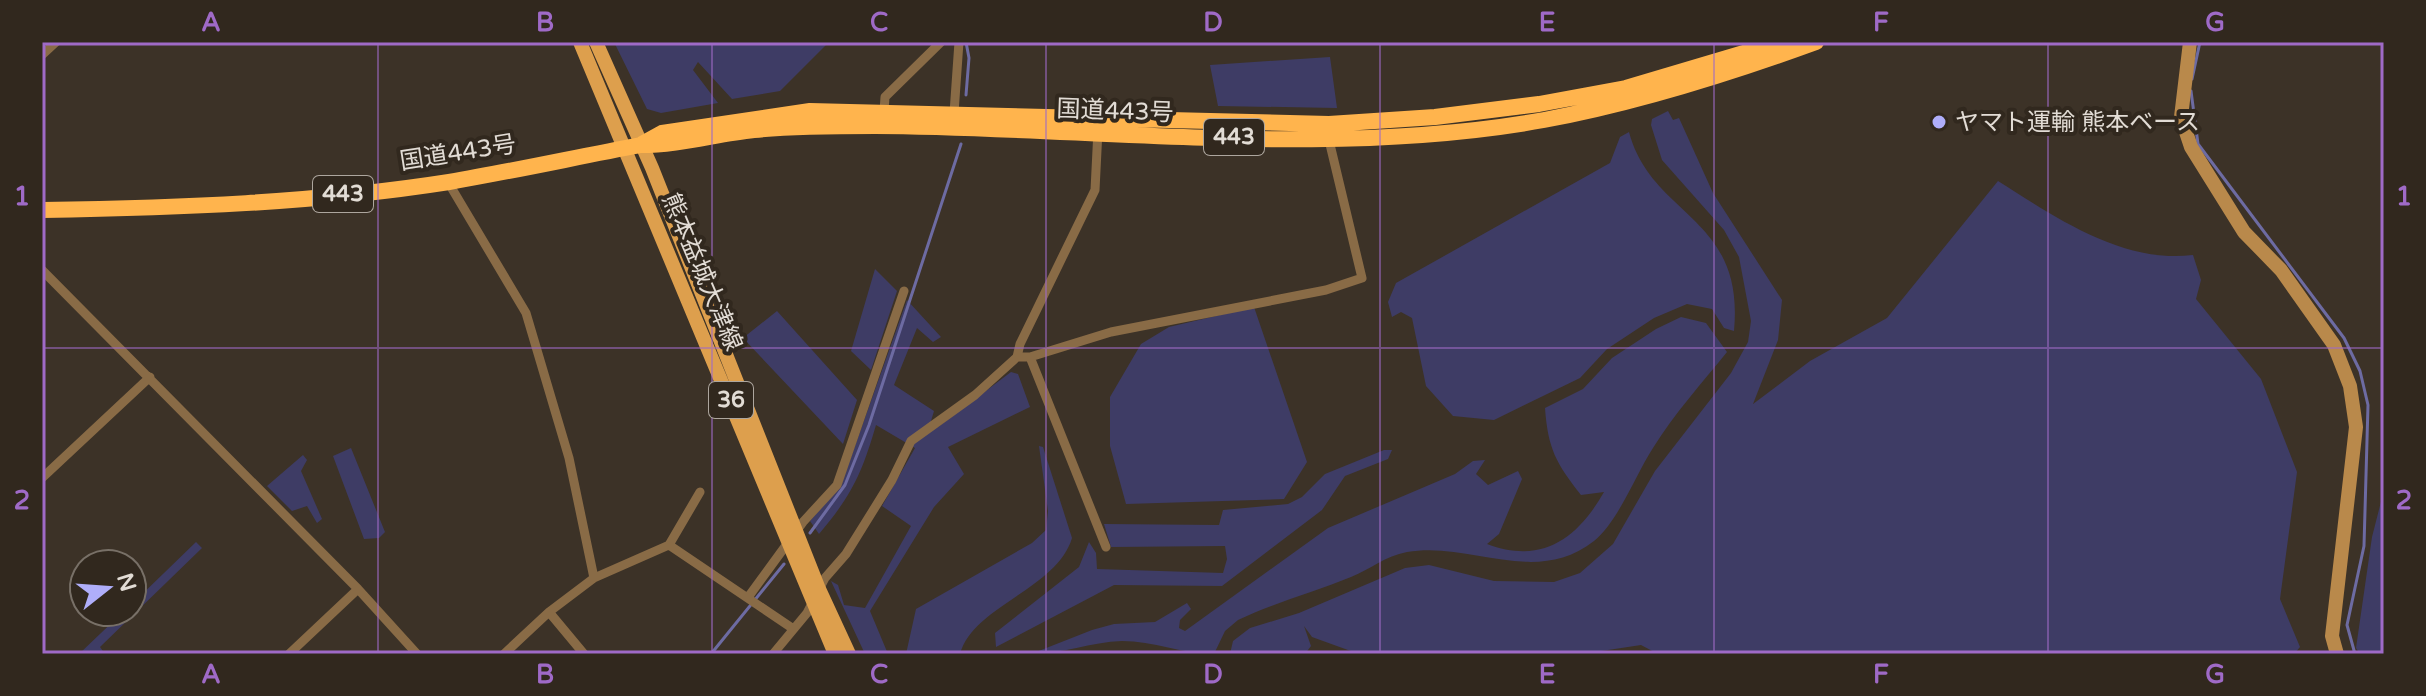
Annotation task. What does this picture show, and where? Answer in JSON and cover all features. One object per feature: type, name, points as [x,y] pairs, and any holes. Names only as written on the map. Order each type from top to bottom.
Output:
[{"type":"highway","name":"国道443号","points":[[1328,131],[1539,104],[1626,88],[1781,42]]},
{"type":"highway","name":"国道443号","points":[[42,210],[177,208],[448,182],[633,146],[665,145],[736,132],[809,126],[1435,132],[1542,120],[1630,101],[1816,42]]},
{"type":"highway","name":"国道443号","points":[[633,146],[662,133],[733,120],[810,111],[954,113],[1098,127]]},
{"type":"main road","name":"熊本益城大津線","points":[[580,42],[633,146]]},
{"type":"main road","name":"熊本益城大津線","points":[[596,42],[633,146],[794,537],[835,654]]},
{"type":"main road","name":"熊本益城大津線","points":[[816,596],[849,654]]},
{"type":"street","points":[[42,55],[56,42]]},
{"type":"street","points":[[884,111],[885,97],[941,42]]},
{"type":"street","points":[[954,113],[959,42]]},
{"type":"street","points":[[2190,42],[2181,117],[2191,147],[2244,232],[2281,270],[2334,345],[2350,386],[2356,427],[2332,636],[2337,654]]},
{"type":"street","points":[[773,654],[854,542],[911,441],[975,395],[1017,357],[1020,344],[1095,190],[1098,127]]},
{"type":"street","points":[[1017,357],[1030,357],[1111,332],[1326,290],[1362,278],[1328,131]]},
{"type":"street","points":[[448,182],[526,313],[566,446],[594,578]]},
{"type":"street","points":[[42,270],[358,589],[417,654]]},
{"type":"street","points":[[753,599],[794,537],[837,485],[904,291]]},
{"type":"street","points":[[1030,357],[1106,547]]},
{"type":"street","points":[[42,478],[150,377]]},
{"type":"street","points":[[504,654],[549,612],[594,578],[669,545],[700,492]]},
{"type":"street","points":[[669,545],[743,598],[753,599],[792,628]]},
{"type":"street","points":[[289,654],[358,589]]},
{"type":"street","points":[[549,612],[584,654]]},
{"type":"shaded area","points":[[614,42],[829,42],[780,91],[732,99],[698,62],[693,70],[718,103],[661,113],[647,109]]},
{"type":"shaded area","points":[[1330,57],[1337,108],[1218,106],[1210,65]]},
{"type":"shaded area","points":[[1668,111],[1673,120],[1679,118],[1713,193],[1782,300],[1778,340],[1753,404],[1810,361],[1887,318],[1998,181],[2066,223],[2115,245],[2167,256],[2193,255],[2201,280],[2196,299],[2261,379],[2297,472],[2280,599],[2300,647],[2294,654],[1658,654],[1641,645],[1595,652],[1599,654],[1359,654],[1312,637],[1304,626],[1311,646],[1305,654],[1230,654],[1233,641],[1250,628],[1299,613],[1405,568],[1429,565],[1494,581],[1554,582],[1580,573],[1613,544],[1655,471],[1731,373],[1748,342],[1751,321],[1739,257],[1724,230],[1662,160],[1651,125],[1652,119]]},
{"type":"shaded area","points":[[1629,132],[1641,160],[1657,183],[1712,240],[1725,263],[1734,293],[1734,331],[1724,328],[1712,309],[1687,304],[1654,318],[1607,349],[1580,378],[1494,420],[1453,416],[1426,386],[1412,318],[1401,312],[1392,317],[1388,302],[1396,283],[1610,163],[1620,137]]},
{"type":"shaded area","points":[[875,269],[897,291],[871,370],[851,351]]},
{"type":"shaded area","points":[[907,300],[941,337],[933,342],[917,328],[894,385],[934,411],[931,421],[938,427],[1011,372],[1018,374],[1030,407],[948,447],[964,474],[934,507],[870,611],[888,654],[865,654],[831,581],[838,585],[844,605],[865,608],[911,526],[882,506],[915,448],[876,425],[861,470],[840,507],[819,534],[810,521],[841,485]]},
{"type":"shaded area","points":[[1254,307],[1307,462],[1284,499],[1126,504],[1110,446],[1110,397],[1141,344],[1169,327]]},
{"type":"shaded area","points":[[777,311],[857,400],[843,444],[743,338]]},
{"type":"shaded area","points":[[1681,317],[1706,323],[1727,352],[1661,435],[1603,533],[1572,554],[1549,561],[1526,562],[1431,550],[1399,554],[1351,577],[1238,620],[1225,631],[1214,654],[1122,641],[1031,654],[1114,624],[1155,622],[1187,603],[1191,609],[1180,620],[1179,628],[1185,631],[1328,528],[1455,474],[1473,461],[1485,460],[1476,474],[1488,485],[1518,471],[1522,479],[1499,534],[1487,544],[1525,551],[1556,543],[1582,522],[1604,492],[1581,495],[1565,474],[1551,445],[1545,408],[1583,389],[1612,358],[1656,329]]},
{"type":"shaded area","points":[[1039,446],[1043,447],[1072,538],[1063,556],[1050,571],[981,623],[968,637],[960,654],[906,654],[916,609],[1032,543],[1046,530],[1048,511]]},
{"type":"shaded area","points":[[351,448],[385,532],[379,538],[364,539],[333,456]]},
{"type":"shaded area","points":[[1384,450],[1392,450],[1388,459],[1345,476],[1322,510],[1222,586],[1114,585],[996,647],[995,633],[1079,567],[1089,542],[1096,553],[1097,569],[1223,573],[1227,559],[1225,546],[1111,547],[1104,524],[1219,525],[1223,510],[1288,504],[1302,497],[1325,474]]},
{"type":"shaded area","points":[[303,455],[307,460],[301,471],[322,519],[317,523],[307,506],[292,511],[267,486]]},
{"type":"shaded area","points":[[2384,490],[2384,654],[2360,654],[2356,648],[2372,537]]},
{"type":"shaded area","points":[[196,542],[202,548],[148,600],[148,588]]},
{"type":"shaded area","points":[[106,628],[120,628],[100,647],[105,654],[79,654]]},
{"type":"waterway","points":[[966,42],[969,58],[966,95]]},
{"type":"waterway","points":[[2192,79],[2200,42]]},
{"type":"waterway","points":[[2191,91],[2198,144],[2344,338],[2360,371],[2368,405],[2364,546],[2347,625],[2355,654]]},
{"type":"waterway","points":[[810,533],[845,485],[869,425],[961,144]]},
{"type":"waterway","points":[[711,654],[784,564]]},
{"type":"place","name":"ヤマト運輸 熊本ベース","points":[[1939,122]]}]
